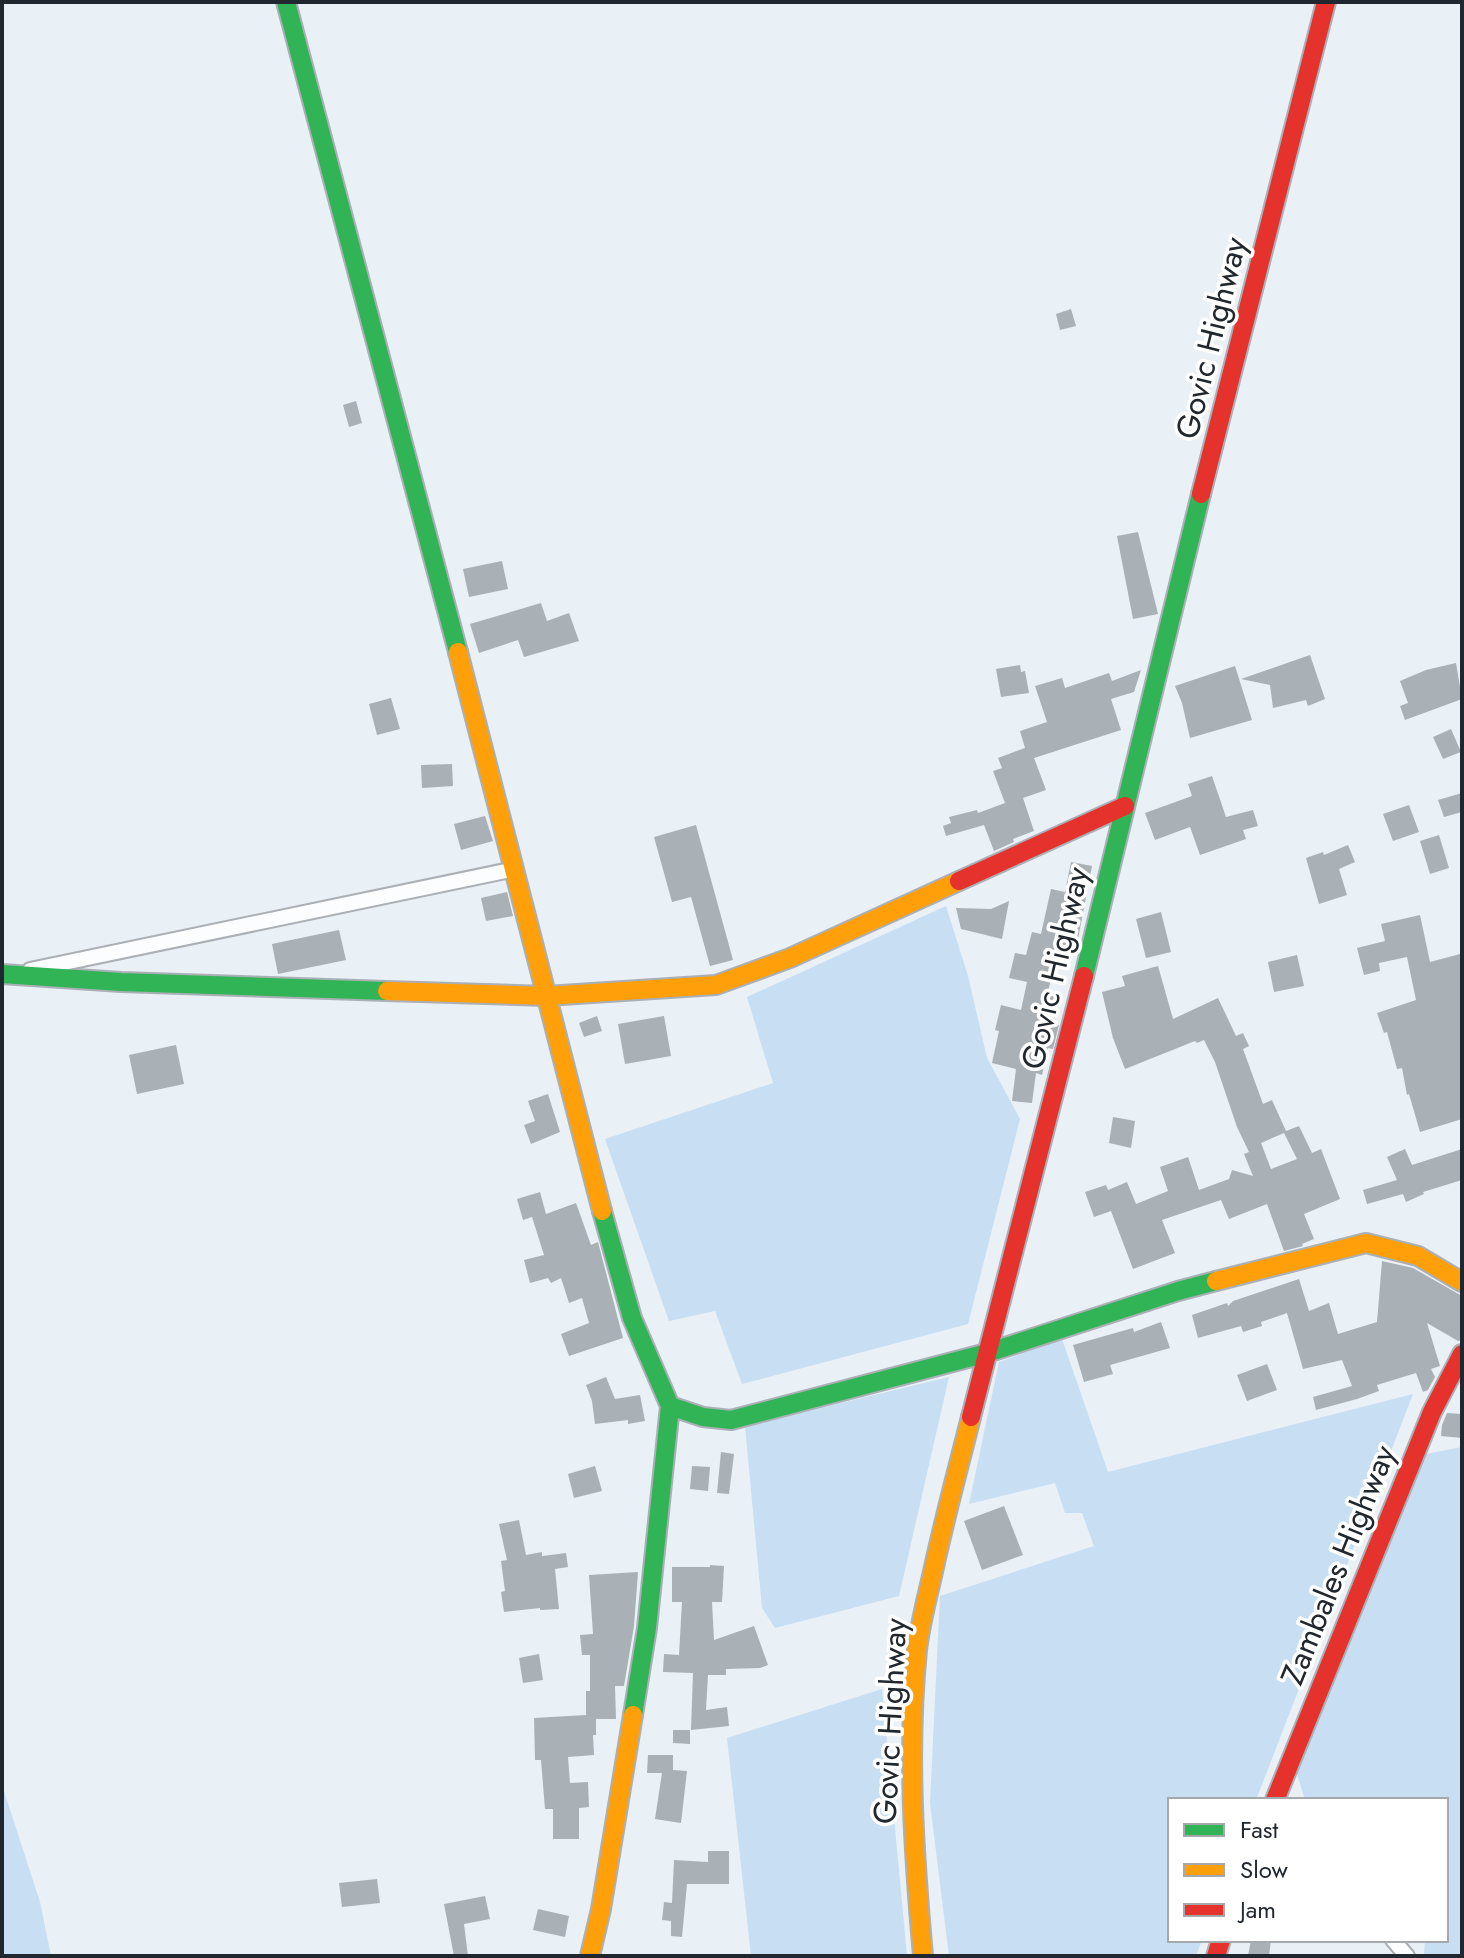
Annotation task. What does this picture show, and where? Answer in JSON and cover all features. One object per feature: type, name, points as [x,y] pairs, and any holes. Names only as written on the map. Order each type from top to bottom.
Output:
[{"type":"street","points":[[286,2],[632,1318],[670,1406],[647,1628],[601,1909],[590,1956]]},
{"type":"street","name":"Govic Highway","points":[[923,1956],[915,1868],[913,1797],[917,1649],[944,1521],[1055,1098],[1293,124],[1326,2]]},
{"type":"street","points":[[6,974],[121,982],[546,996],[716,985],[790,958],[1125,806]]},
{"type":"street","points":[[6,974],[515,869]]},
{"type":"street","points":[[670,1406],[703,1417],[731,1420],[987,1353],[1178,1291],[1366,1243],[1418,1256],[1462,1282]]},
{"type":"street","name":"Zambales Highway","points":[[1276,1798],[1432,1412],[1462,1354]]},
{"type":"shaded area","points":[[946,906],[968,976],[987,1058],[1020,1119],[968,1324],[742,1384],[715,1311],[669,1321],[605,1139],[773,1083],[747,997]]},
{"type":"shaded area","points":[[1062,1339],[1108,1472],[1413,1394],[1257,1798],[1168,1798],[1168,1942],[1201,1942],[1196,1956],[949,1956],[930,1803],[940,1596],[1094,1546],[1082,1513],[1065,1513],[1055,1483],[969,1504],[999,1362]]},
{"type":"shaded area","points":[[949,1377],[899,1596],[775,1628],[762,1608],[745,1426]]},
{"type":"shaded area","points":[[1462,1447],[1462,1956],[1424,1956],[1425,1942],[1448,1942],[1448,1798],[1304,1798],[1296,1771],[1426,1454]]},
{"type":"shaded area","points":[[882,1689],[907,1956],[751,1956],[727,1738]]},
{"type":"shaded area","points":[[2,1785],[40,1902],[51,1956],[2,1956]]},
{"type":"building","points":[[1071,309],[1076,326],[1060,330],[1056,314]]},
{"type":"building","points":[[356,401],[362,423],[349,427],[343,405]]},
{"type":"building","points":[[1138,532],[1158,614],[1133,619],[1117,536]]},
{"type":"building","points":[[502,561],[508,589],[469,597],[463,569]]},
{"type":"building","points":[[541,603],[547,621],[569,613],[579,641],[524,657],[518,640],[479,653],[470,624]]},
{"type":"building","points":[[1310,655],[1325,699],[1308,706],[1306,700],[1273,708],[1270,685],[1241,679]]},
{"type":"building","points":[[1456,663],[1462,699],[1405,720],[1400,706],[1408,703],[1400,681],[1426,670]]},
{"type":"building","points":[[1020,665],[1021,672],[1025,671],[1029,693],[1001,697],[996,669]]},
{"type":"building","points":[[1235,666],[1252,720],[1190,738],[1175,686]]},
{"type":"building","points":[[1141,670],[1134,692],[1111,699],[1121,730],[1034,758],[1046,790],[1023,798],[1034,831],[994,851],[984,825],[946,836],[943,826],[951,823],[949,817],[977,810],[978,813],[1005,803],[993,771],[1002,768],[998,758],[1025,748],[1020,731],[1047,722],[1035,686],[1062,678],[1065,688],[1109,673],[1112,681]]},
{"type":"building","points":[[391,698],[400,729],[377,735],[369,704]]},
{"type":"building","points":[[1451,729],[1461,752],[1443,759],[1433,737]]},
{"type":"building","points":[[452,764],[453,786],[422,788],[421,765]]},
{"type":"building","points":[[1212,776],[1226,817],[1253,810],[1258,826],[1243,830],[1246,839],[1200,855],[1190,827],[1155,840],[1145,813],[1192,796],[1188,784]]},
{"type":"building","points":[[1462,793],[1462,812],[1444,817],[1438,800]]},
{"type":"building","points":[[1409,805],[1419,832],[1393,841],[1383,814]]},
{"type":"building","points":[[485,816],[493,841],[461,850],[454,824]]},
{"type":"building","points":[[696,825],[733,960],[710,966],[691,897],[672,902],[654,837]]},
{"type":"building","points":[[1439,835],[1449,868],[1430,874],[1420,841]]},
{"type":"building","points":[[1348,845],[1355,862],[1339,869],[1347,895],[1319,904],[1306,858],[1323,852],[1324,855]]},
{"type":"building","points":[[1071,862],[1092,866],[1078,939],[1073,938],[1066,964],[1056,961],[1048,991],[1056,993],[1049,1022],[1059,1025],[1053,1049],[1048,1048],[1042,1075],[1036,1073],[1032,1103],[1012,1101],[1016,1069],[992,1063],[1001,1005],[1021,1010],[1027,982],[1009,978],[1015,953],[1026,955],[1032,932],[1041,934],[1051,889],[1065,892]]},
{"type":"building","points":[[507,892],[513,916],[486,921],[481,898]]},
{"type":"building","points":[[1009,901],[1002,939],[961,929],[956,908],[991,909]]},
{"type":"building","points":[[1161,912],[1171,952],[1146,958],[1136,919]]},
{"type":"building","points":[[1420,915],[1430,962],[1460,954],[1462,962],[1462,1119],[1420,1132],[1407,1095],[1402,1068],[1397,1069],[1387,1032],[1384,1033],[1377,1013],[1416,1000],[1407,957],[1379,963],[1380,971],[1364,975],[1357,948],[1385,941],[1381,924]]},
{"type":"building","points":[[339,930],[346,960],[278,974],[272,944]]},
{"type":"building","points":[[1297,955],[1304,986],[1274,992],[1268,962]]},
{"type":"building","points":[[1158,966],[1173,1019],[1218,998],[1236,1036],[1243,1033],[1249,1046],[1243,1049],[1263,1104],[1272,1100],[1286,1131],[1299,1126],[1312,1153],[1321,1149],[1340,1199],[1304,1214],[1314,1239],[1303,1246],[1284,1251],[1267,1204],[1229,1219],[1221,1200],[1162,1220],[1175,1253],[1133,1269],[1111,1211],[1094,1217],[1085,1192],[1106,1185],[1108,1190],[1127,1182],[1136,1204],[1168,1191],[1160,1167],[1188,1157],[1199,1190],[1229,1179],[1232,1170],[1253,1176],[1244,1154],[1249,1152],[1204,1040],[1125,1069],[1113,1038],[1102,992],[1125,986],[1122,976]],"holes":[[[1284,1133],[1297,1159],[1271,1169],[1261,1143]]]},
{"type":"building","points":[[597,1016],[602,1031],[584,1037],[579,1023]]},
{"type":"building","points":[[664,1016],[671,1056],[625,1064],[618,1024]]},
{"type":"building","points":[[176,1045],[184,1084],[137,1094],[129,1055]]},
{"type":"building","points":[[548,1094],[560,1132],[531,1144],[524,1125],[535,1121],[528,1101]]},
{"type":"building","points":[[1113,1117],[1135,1121],[1131,1148],[1109,1143]]},
{"type":"building","points":[[1405,1149],[1412,1165],[1462,1149],[1462,1180],[1423,1192],[1406,1202],[1403,1194],[1367,1204],[1363,1190],[1397,1180],[1387,1157]]},
{"type":"building","points":[[540,1192],[546,1214],[576,1203],[591,1245],[598,1242],[623,1338],[569,1356],[561,1334],[589,1323],[582,1298],[569,1303],[561,1278],[551,1283],[548,1278],[530,1283],[524,1260],[544,1255],[532,1217],[523,1220],[517,1199]]},
{"type":"building","points":[[1382,1261],[1413,1268],[1462,1296],[1462,1340],[1458,1341],[1427,1323],[1440,1366],[1431,1369],[1435,1377],[1428,1390],[1423,1392],[1416,1373],[1377,1385],[1379,1391],[1316,1410],[1313,1397],[1352,1386],[1342,1360],[1303,1369],[1287,1313],[1243,1332],[1241,1326],[1198,1338],[1192,1315],[1227,1303],[1228,1306],[1233,1301],[1299,1279],[1309,1311],[1329,1303],[1338,1334],[1377,1322]]},
{"type":"building","points":[[1161,1322],[1170,1348],[1110,1365],[1113,1374],[1084,1382],[1073,1345],[1133,1328],[1134,1332]]},
{"type":"building","points":[[1267,1364],[1277,1390],[1247,1401],[1237,1375]]},
{"type":"building","points":[[606,1377],[615,1399],[640,1395],[645,1421],[595,1424],[586,1385]]},
{"type":"building","points":[[1447,1413],[1462,1414],[1462,1438],[1441,1436]]},
{"type":"building","points":[[721,1452],[734,1454],[729,1494],[717,1493]]},
{"type":"building","points":[[595,1466],[602,1491],[574,1498],[568,1474]]},
{"type":"building","points":[[692,1466],[710,1467],[708,1491],[690,1489]]},
{"type":"building","points":[[1004,1506],[1023,1555],[982,1570],[964,1521]]},
{"type":"building","points":[[519,1520],[526,1555],[566,1553],[568,1567],[555,1569],[559,1609],[504,1612],[501,1561],[507,1560],[499,1524]]},
{"type":"building","points":[[724,1566],[722,1602],[712,1602],[714,1640],[754,1626],[768,1665],[726,1669],[726,1675],[708,1675],[706,1710],[727,1707],[729,1726],[691,1730],[693,1673],[663,1672],[664,1654],[679,1655],[682,1602],[672,1602],[672,1567]]},
{"type":"building","points":[[638,1572],[634,1626],[624,1686],[615,1686],[616,1719],[596,1719],[594,1755],[568,1757],[570,1783],[588,1782],[589,1807],[579,1808],[579,1839],[553,1839],[553,1809],[545,1809],[541,1760],[535,1760],[534,1718],[586,1715],[590,1655],[582,1655],[580,1635],[593,1634],[589,1575]]},
{"type":"building","points":[[539,1654],[543,1680],[523,1683],[519,1658]]},
{"type":"building","points":[[673,1730],[690,1730],[690,1744],[673,1743]]},
{"type":"building","points":[[648,1755],[673,1755],[673,1770],[687,1771],[681,1823],[655,1819],[662,1773],[647,1773]]},
{"type":"building","points":[[708,1851],[729,1851],[729,1884],[687,1884],[682,1937],[671,1936],[671,1921],[662,1920],[664,1902],[672,1903],[674,1860],[708,1862]]},
{"type":"building","points":[[377,1879],[380,1903],[342,1907],[339,1883]]},
{"type":"building","points":[[485,1896],[490,1919],[464,1924],[468,1956],[454,1956],[444,1904]]},
{"type":"building","points":[[538,1909],[569,1916],[565,1937],[533,1930]]},
{"type":"building","points":[[1251,1942],[1271,1942],[1269,1956],[1248,1956]]},
{"type":"traffic: fast","points":[[286,2],[458,652]]},
{"type":"traffic: fast","points":[[1084,976],[1201,494]]},
{"type":"traffic: fast","points":[[2,974],[121,982],[387,991]]},
{"type":"traffic: fast","points":[[602,1211],[632,1318],[670,1406],[647,1628],[633,1715]]},
{"type":"traffic: fast","points":[[670,1406],[703,1417],[731,1420],[987,1353],[1216,1281]]},
{"type":"traffic: slow","points":[[458,652],[602,1211]]},
{"type":"traffic: slow","points":[[387,991],[546,996],[716,985],[790,958],[959,881]]},
{"type":"traffic: slow","points":[[1216,1281],[1366,1243],[1418,1256],[1462,1282]]},
{"type":"traffic: slow","points":[[923,1956],[913,1803],[912,1727],[917,1650],[971,1417]]},
{"type":"traffic: slow","points":[[590,1956],[601,1909],[633,1715]]},
{"type":"traffic: jam","points":[[1201,494],[1326,2]]},
{"type":"traffic: jam","points":[[959,881],[1125,806]]},
{"type":"traffic: jam","points":[[971,1417],[1084,976]]},
{"type":"traffic: jam","points":[[1276,1798],[1432,1412],[1462,1354]]},
{"type":"traffic: jam","points":[[1216,1956],[1220,1942]]}]
